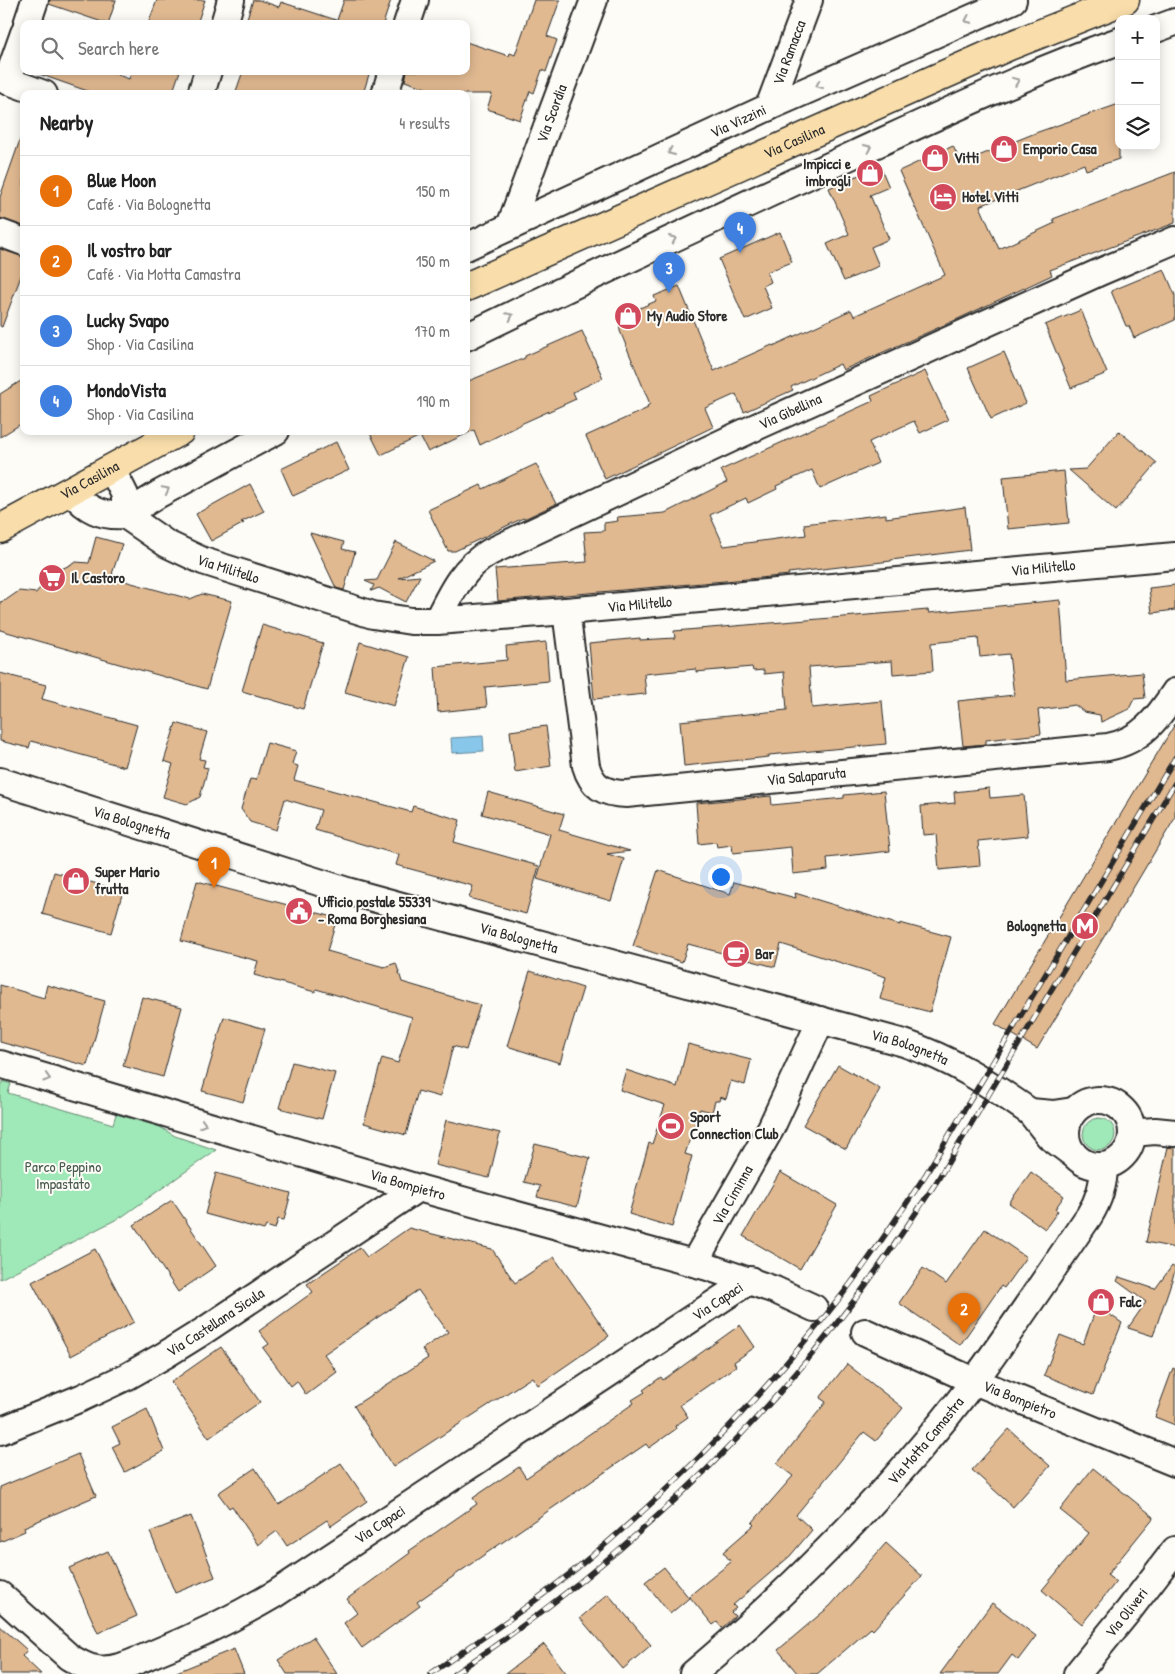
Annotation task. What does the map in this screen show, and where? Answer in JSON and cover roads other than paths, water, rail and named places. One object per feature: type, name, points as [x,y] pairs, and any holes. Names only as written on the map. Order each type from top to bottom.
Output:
[{"type":"main road","name":"Via Casilina","points":[[470,285],[1009,46],[1124,0]]},
{"type":"main road","name":"Via Casilina","points":[[0,529],[173,435]]},
{"type":"street","points":[[28,20],[35,0]]},
{"type":"street","points":[[225,20],[232,0]]},
{"type":"street","points":[[408,20],[415,0]]},
{"type":"street","name":"Via Scordia","points":[[510,226],[594,0]]},
{"type":"street","name":"Via Ramacca","points":[[769,107],[809,0]]},
{"type":"street","name":"Via Vizzini","points":[[470,245],[769,107],[1013,0]]},
{"type":"street","points":[[1160,27],[1175,22]]},
{"type":"street","points":[[20,42],[4,79],[33,90]]},
{"type":"street","points":[[470,335],[732,210],[967,102],[1057,64],[1115,42]]},
{"type":"street","points":[[202,90],[207,75]]},
{"type":"street","points":[[386,90],[391,75]]},
{"type":"street","points":[[0,233],[20,240]]},
{"type":"street","name":"Via Gibellina","points":[[437,621],[461,576],[470,566],[490,552],[758,426],[1175,240]]},
{"type":"street","points":[[125,515],[159,494],[269,435]]},
{"type":"street","points":[[112,469],[125,495],[125,515]]},
{"type":"street","name":"Via Militello","points":[[72,491],[79,501],[88,508],[107,515],[125,515],[167,544],[192,557],[373,615],[411,621],[437,621],[566,611],[1175,556]]},
{"type":"street","name":"Via Salaparuta","points":[[566,611],[586,766],[595,784],[606,792],[613,794],[1108,747],[1121,744],[1144,730],[1156,720],[1175,692]]},
{"type":"street","name":"Via Bolognetta","points":[[0,781],[347,891],[904,1043],[946,1059],[975,1075],[1030,1112],[1049,1136],[1073,1154]]},
{"type":"street","name":"Via Ciminna","points":[[694,1262],[771,1128],[821,1020]]},
{"type":"street","name":"Via Bompietro","points":[[0,1064],[418,1188],[694,1262],[750,1280],[814,1308]]},
{"type":"street","points":[[1094,1100],[1105,1100],[1116,1104],[1124,1112],[1130,1122],[1132,1133],[1130,1144],[1124,1154],[1115,1162],[1104,1166],[1092,1166],[1073,1154],[1067,1144],[1065,1132],[1067,1121],[1073,1111],[1082,1104],[1094,1100]]},
{"type":"street","name":"Via Bolognetta","points":[[1030,1112],[1053,1114],[1073,1111]]},
{"type":"street","points":[[1132,1133],[1155,1131],[1175,1133]]},
{"type":"street","name":"Via Motta Camastra","points":[[693,1674],[788,1588],[863,1513],[904,1468],[974,1381],[1089,1216],[1102,1186],[1104,1166]]},
{"type":"street","name":"Via Castellana Sicula","points":[[0,1432],[81,1398],[128,1376],[165,1355],[418,1188]]},
{"type":"street","name":"Via Capaci","points":[[0,1595],[69,1657],[81,1664],[97,1669],[126,1665],[199,1635],[243,1613],[275,1594],[750,1280]]},
{"type":"street","name":"Via Bompietro","points":[[866,1332],[974,1381],[1175,1463]]},
{"type":"street","name":"Via Oliveri","points":[[1077,1674],[1175,1550]]},
{"type":"water","points":[[483,736],[484,751],[452,753],[451,738]]},
{"type":"railway","points":[[430,1674],[541,1596],[577,1568],[649,1506],[750,1404],[812,1332],[864,1265],[926,1174],[1175,758]]},
{"type":"railway","points":[[454,1674],[565,1594],[669,1505],[766,1408],[811,1356],[875,1272],[937,1181],[1175,783]]},
{"type":"place","name":"Emporio Casa","points":[[1004,149]]},
{"type":"place","name":"Vitti","points":[[935,158]]},
{"type":"place","name":"Impicci e imbrogli","points":[[870,173]]},
{"type":"place","name":"Hotel Vitti","points":[[943,197]]},
{"type":"place","name":"MondoVista","points":[[740,253]]},
{"type":"place","name":"Lucky Svapo","points":[[669,293]]},
{"type":"place","name":"My Audio Store","points":[[628,316]]},
{"type":"place","name":"Il Castoro","points":[[52,578]]},
{"type":"place","name":"Super Mario frutta","points":[[76,881]]},
{"type":"place","name":"Blue Moon","points":[[214,888]]},
{"type":"place","name":"Ufficio postale 55339 – Roma Borghesiana","points":[[299,911]]},
{"type":"place","name":"Bolognetta","points":[[1085,926]]},
{"type":"place","name":"Bar","points":[[736,954]]},
{"type":"place","name":"Sport Connection Club","points":[[671,1126]]},
{"type":"place","name":"Falc","points":[[1101,1302]]},
{"type":"place","name":"Il vostro bar","points":[[964,1334]]},
{"type":"park label","name":"Parco Peppino Impastato","points":[[63,1176]]}]
